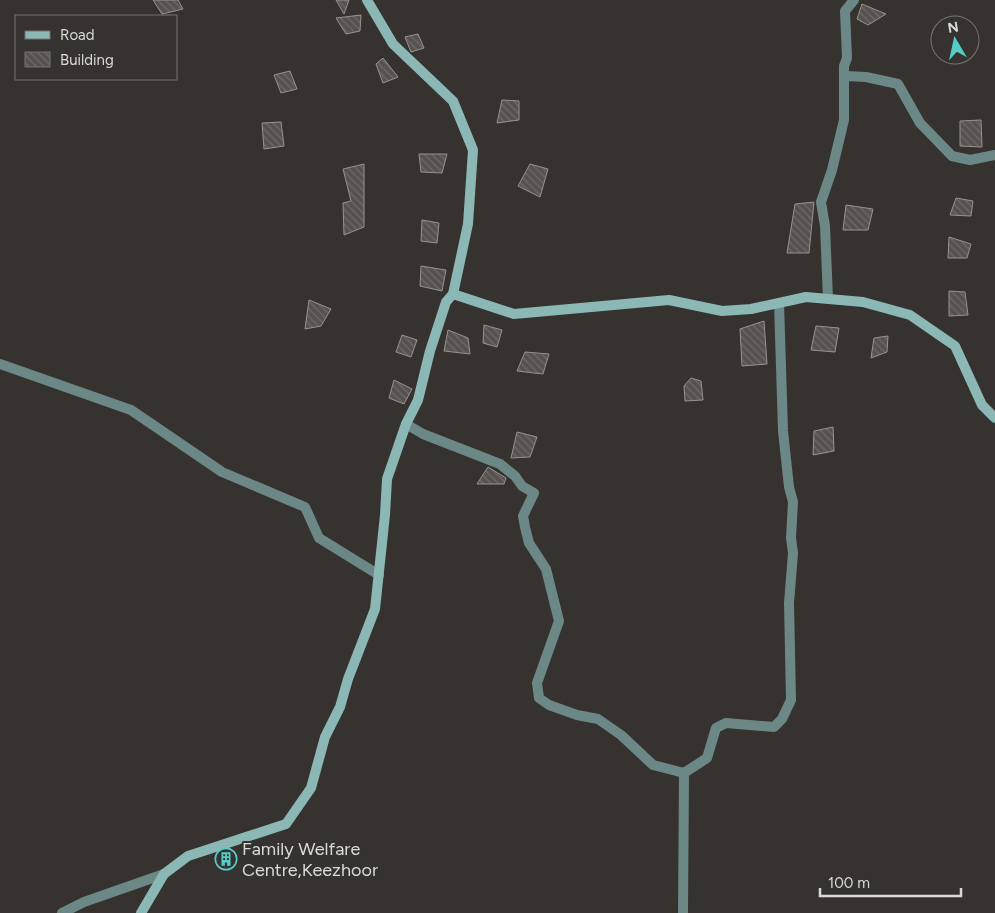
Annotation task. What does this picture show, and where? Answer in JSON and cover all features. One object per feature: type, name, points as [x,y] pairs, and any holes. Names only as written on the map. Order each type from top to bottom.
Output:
[{"type":"main road","points":[[141,913],[164,874],[188,856],[286,824],[310,788],[326,737],[340,707],[374,609],[386,514],[386,479],[406,424],[418,400],[430,351],[446,302],[453,294],[468,224],[473,150],[453,101],[393,44],[367,0]]},
{"type":"main road","points":[[453,294],[514,314],[669,300],[722,311],[751,309],[806,297],[863,302],[910,315],[955,346],[982,405],[995,418]]},
{"type":"street","points":[[828,299],[825,226],[821,202],[832,170],[844,120],[846,76],[845,11],[854,0]]},
{"type":"street","points":[[846,76],[866,77],[898,84],[920,123],[952,156],[970,160],[995,155]]},
{"type":"street","points":[[406,424],[423,434],[500,464],[515,476],[522,486],[534,493],[523,516],[525,527],[529,544],[546,569],[559,621],[537,682],[539,698],[549,705],[598,719],[621,735],[653,765],[684,773],[707,758],[716,728],[726,723],[774,727],[782,719],[791,700],[789,603],[793,553],[791,538],[793,502],[789,487],[783,431],[779,303]]},
{"type":"street","points":[[0,364],[131,410],[222,472],[304,507],[319,538],[379,575]]},
{"type":"street","points":[[683,913],[684,773]]},
{"type":"street","points":[[62,913],[84,902],[164,874]]},
{"type":"building","points":[[153,0],[178,0],[183,9],[162,14]]},
{"type":"building","points":[[336,0],[349,0],[344,14]]},
{"type":"building","points":[[862,4],[886,14],[868,25],[857,19]]},
{"type":"building","points":[[361,15],[360,31],[346,34],[336,18]]},
{"type":"building","points":[[418,34],[424,48],[411,52],[405,37]]},
{"type":"building","points":[[383,58],[398,77],[383,83],[376,64]]},
{"type":"building","points":[[290,71],[297,89],[281,93],[274,75]]},
{"type":"building","points":[[502,100],[519,101],[519,120],[497,123]]},
{"type":"building","points":[[981,120],[982,147],[960,146],[960,121]]},
{"type":"building","points":[[281,122],[284,146],[264,149],[262,123]]},
{"type":"building","points":[[419,154],[447,154],[442,173],[421,172]]},
{"type":"building","points":[[364,164],[364,227],[344,235],[343,203],[351,201],[343,169]]},
{"type":"building","points":[[530,164],[548,169],[540,197],[518,186]]},
{"type":"building","points":[[956,198],[973,201],[971,216],[950,215]]},
{"type":"building","points":[[814,202],[809,253],[787,253],[795,204]]},
{"type":"building","points":[[846,205],[873,209],[868,230],[843,230]]},
{"type":"building","points":[[422,220],[439,223],[437,243],[421,241]]},
{"type":"building","points":[[949,237],[971,244],[967,258],[948,258]]},
{"type":"building","points":[[421,266],[446,270],[442,291],[420,286]]},
{"type":"building","points":[[949,291],[965,292],[968,315],[949,316]]},
{"type":"building","points":[[309,300],[331,309],[321,326],[305,329]]},
{"type":"building","points":[[764,321],[767,364],[742,366],[740,329]]},
{"type":"building","points":[[484,325],[502,330],[497,347],[483,343]]},
{"type":"building","points":[[816,326],[839,328],[835,352],[811,350]]},
{"type":"building","points":[[448,330],[468,338],[470,354],[444,351]]},
{"type":"building","points":[[402,335],[417,340],[411,357],[396,352]]},
{"type":"building","points":[[888,336],[887,352],[871,358],[874,338]]},
{"type":"building","points":[[525,352],[549,354],[543,374],[517,371]]},
{"type":"building","points":[[691,378],[701,381],[703,400],[685,401],[684,386]]},
{"type":"building","points":[[394,380],[412,389],[404,404],[389,398]]},
{"type":"building","points":[[833,427],[834,451],[813,455],[814,431]]},
{"type":"building","points":[[517,432],[537,437],[530,457],[511,458]]},
{"type":"building","points":[[488,467],[506,478],[504,484],[477,484]]},
{"type":"building","name":"Family Welfare Centre,Keezhoor","points":[[231,850],[234,866],[222,868],[219,853]]},
{"type":"place","name":"Family Welfare Centre,Keezhoor","points":[[226,859]]}]
